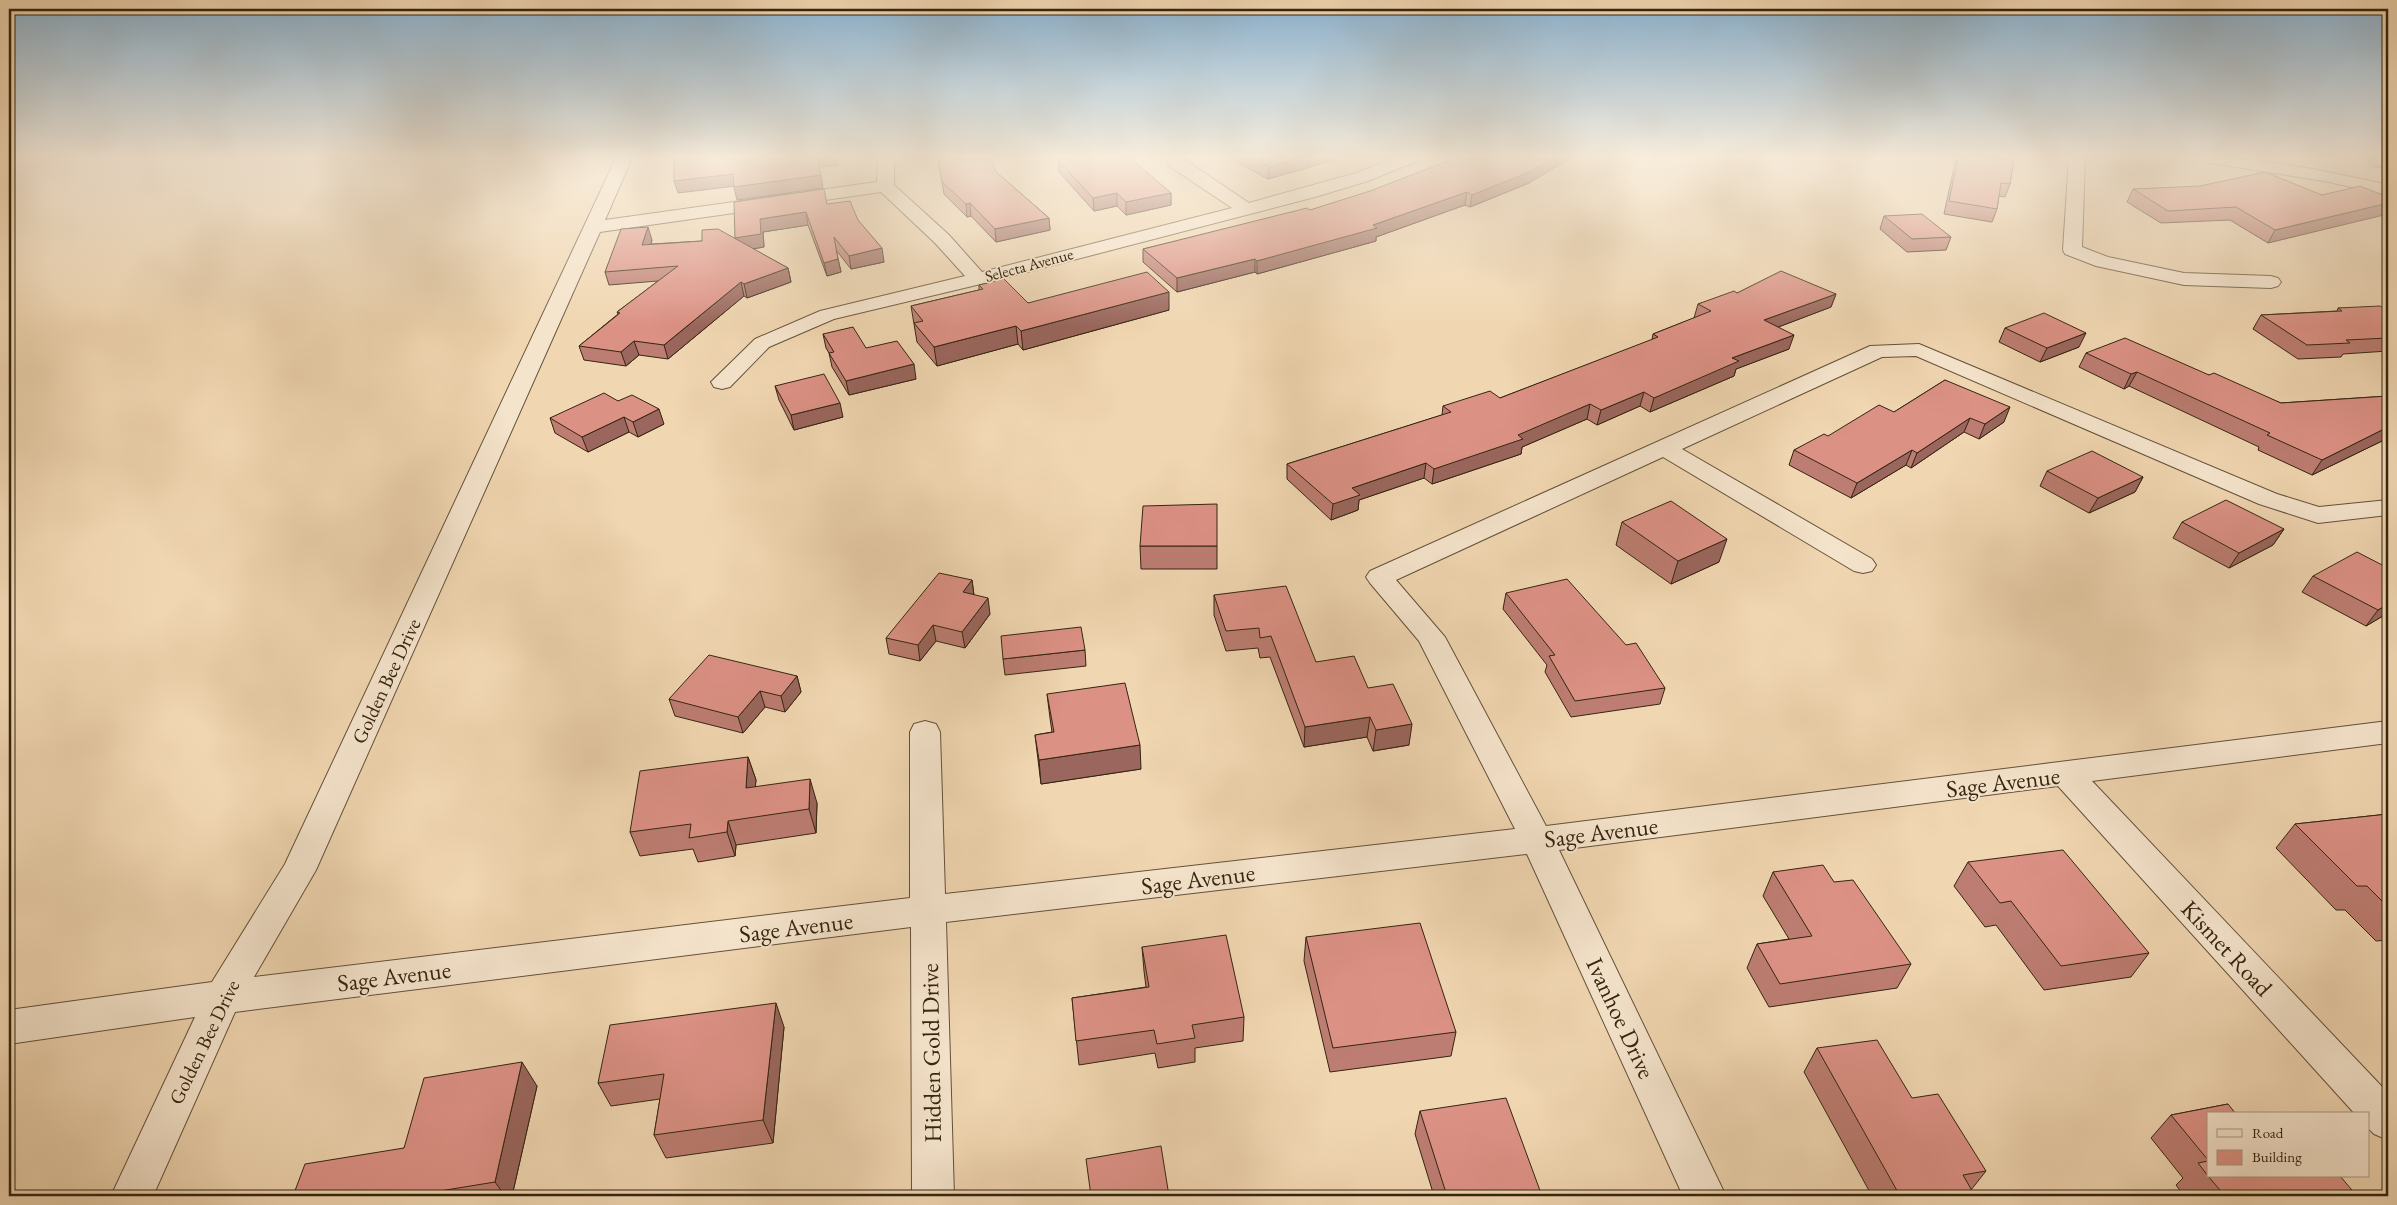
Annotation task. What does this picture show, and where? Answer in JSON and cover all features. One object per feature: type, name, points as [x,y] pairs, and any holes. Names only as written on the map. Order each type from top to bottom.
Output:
[{"type":"street","name":"Golden Bee Drive","points":[[132,1196],[223,997],[299,870],[599,214]]},
{"type":"street","points":[[593,227],[684,214]]},
{"type":"street","points":[[915,214],[942,239],[978,279]]},
{"type":"street","name":"Selecta Avenue","points":[[722,382],[762,343],[827,315],[978,279],[1222,214]]},
{"type":"street","points":[[2074,214],[2072,250],[2103,262],[2184,279],[2271,282]]},
{"type":"street","points":[[1664,448],[1878,351],[1919,350],[2268,499],[2318,515],[2388,508]]},
{"type":"street","points":[[1664,448],[1863,565]]},
{"type":"street","name":"Ivanhoe Drive","points":[[1664,448],[1379,577],[1431,637],[1537,840],[1705,1196]]},
{"type":"street","name":"Hidden Gold Drive","points":[[925,732],[933,1196]]},
{"type":"street","name":"Sage Avenue","points":[[9,1027],[223,997],[929,910],[1537,840],[2388,732]]},
{"type":"street","name":"Kismet Road","points":[[2066,774],[2388,1121]]},
{"type":"building","points":[[734,214],[791,214],[760,219],[761,234],[735,238]]},
{"type":"building","points":[[807,214],[856,214],[858,220],[882,248],[849,256],[834,237],[838,259],[824,263]]},
{"type":"building","points":[[981,214],[1045,214],[1049,218],[995,229]]},
{"type":"building","points":[[1282,214],[1404,214],[1373,225],[1377,228],[1257,261],[1255,259],[1177,278],[1143,249]]},
{"type":"building","points":[[1922,214],[1951,237],[1912,239],[1884,216]]},
{"type":"building","points":[[2248,214],[2341,214],[2275,230]]},
{"type":"building","points":[[648,227],[642,245],[702,241],[702,230],[718,229],[788,268],[744,284],[741,282],[664,345],[634,341],[621,352],[579,346],[620,313],[617,312],[678,266],[605,272],[621,229]]},
{"type":"building","points":[[1781,271],[1836,294],[1764,320],[1794,335],[1732,358],[1739,361],[1654,398],[1644,392],[1601,410],[1590,404],[1518,435],[1523,439],[1434,469],[1426,463],[1352,488],[1360,495],[1333,504],[1287,464],[1451,412],[1443,406],[1490,391],[1500,398],[1658,337],[1653,334],[1711,311],[1698,304],[1734,291],[1737,293]]},
{"type":"building","points":[[1147,272],[1169,292],[1021,331],[1016,326],[934,347],[914,323],[923,321],[911,306],[983,289],[979,285],[1004,279],[1028,303]]},
{"type":"building","points":[[2380,306],[2388,311],[2388,338],[2346,340],[2350,343],[2307,345],[2261,315],[2342,311],[2338,308]]},
{"type":"building","points":[[2044,313],[2086,333],[2047,348],[2005,328]]},
{"type":"building","points":[[853,327],[866,348],[897,341],[914,364],[846,381],[829,353],[834,352],[823,334]]},
{"type":"building","points":[[2125,338],[2209,375],[2214,373],[2281,403],[2388,396],[2388,427],[2322,460],[2267,435],[2270,433],[2137,372],[2131,374],[2086,353]]},
{"type":"building","points":[[824,374],[840,403],[791,415],[775,386]]},
{"type":"building","points":[[1945,380],[2010,407],[1985,424],[1970,418],[1917,453],[1912,450],[1857,483],[1794,450],[1824,434],[1828,436],[1879,405],[1894,412]]},
{"type":"building","points":[[604,393],[618,401],[632,395],[659,409],[633,422],[624,417],[582,437],[550,418]]},
{"type":"building","points":[[2092,451],[2143,477],[2098,498],[2047,471]]},
{"type":"building","points":[[2226,500],[2284,529],[2239,553],[2182,522]]},
{"type":"building","points":[[1671,501],[1727,539],[1678,561],[1622,522]]},
{"type":"building","points":[[1217,504],[1217,546],[1140,546],[1143,506]]},
{"type":"building","points":[[2357,552],[2388,568],[2388,604],[2378,610],[2313,576]]},
{"type":"building","points":[[939,573],[972,580],[963,592],[988,598],[962,632],[933,625],[918,645],[886,638]]},
{"type":"building","points":[[1567,579],[1626,645],[1636,643],[1665,688],[1575,701],[1549,656],[1555,655],[1506,593]]},
{"type":"building","points":[[1286,586],[1316,662],[1354,656],[1368,688],[1393,684],[1412,724],[1376,730],[1370,717],[1305,727],[1271,636],[1260,638],[1259,628],[1226,631],[1214,595]]},
{"type":"building","points":[[1081,627],[1085,650],[1003,659],[1001,636]]},
{"type":"building","points":[[709,655],[797,676],[781,696],[760,691],[738,717],[669,699]]},
{"type":"building","points":[[1125,683],[1140,745],[1039,760],[1035,735],[1054,732],[1047,694]]},
{"type":"building","points":[[748,757],[746,788],[810,779],[809,809],[728,821],[727,832],[689,838],[691,824],[630,832],[640,771]]},
{"type":"building","points":[[2388,814],[2388,907],[2367,886],[2357,886],[2295,824]]},
{"type":"building","points":[[2063,850],[2149,953],[2061,966],[2011,901],[2000,903],[1968,862]]},
{"type":"building","points":[[1823,865],[1834,882],[1853,880],[1911,964],[1780,984],[1757,944],[1812,936],[1773,872]]},
{"type":"building","points":[[1420,923],[1456,1032],[1333,1048],[1306,937]]},
{"type":"building","points":[[1226,935],[1244,1017],[1192,1025],[1195,1038],[1157,1044],[1154,1030],[1076,1041],[1072,998],[1149,987],[1142,947]]},
{"type":"building","points":[[776,1003],[763,1120],[654,1135],[664,1074],[598,1083],[610,1025]]},
{"type":"building","points":[[1877,1040],[1912,1098],[1938,1094],[1986,1171],[1963,1175],[1975,1196],[1900,1196],[1817,1048]]},
{"type":"building","points":[[522,1062],[495,1182],[409,1196],[293,1196],[305,1164],[404,1148],[424,1078]]},
{"type":"building","points":[[1506,1098],[1542,1196],[1447,1196],[1420,1111]]},
{"type":"building","points":[[2228,1104],[2234,1112],[2207,1112],[2207,1159],[2171,1115]]},
{"type":"building","points":[[1161,1146],[1169,1196],[1091,1196],[1086,1159]]},
{"type":"building","points":[[2207,1161],[2207,1175],[2198,1163]]},
{"type":"building","points":[[2210,1178],[2342,1178],[2357,1196],[2225,1196]]}]
